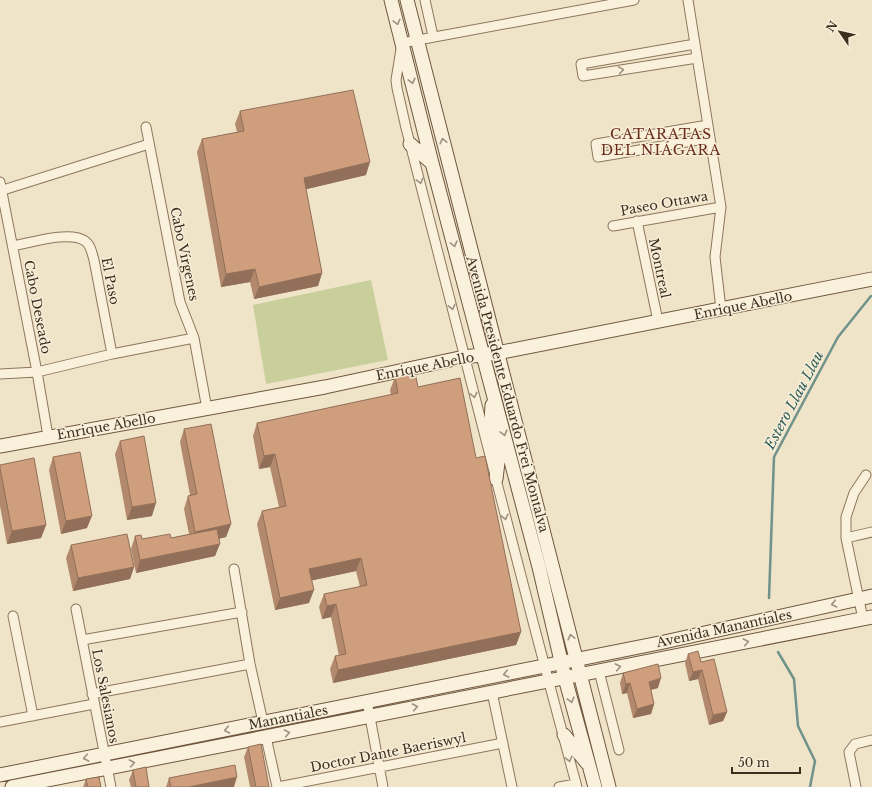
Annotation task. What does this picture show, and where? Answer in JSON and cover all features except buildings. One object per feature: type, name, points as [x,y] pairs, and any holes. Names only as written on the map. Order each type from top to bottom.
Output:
[{"type":"main road","name":"Avenida Presidente Eduardo Frei Montalva","points":[[391,0],[432,163],[539,567],[565,678],[595,787]]},
{"type":"main road","name":"Avenida Presidente Eduardo Frei Montalva","points":[[407,0],[609,787]]},
{"type":"main road","points":[[410,144],[432,163]]},
{"type":"main road","name":"Enrique Abello","points":[[0,446],[48,436],[325,387],[464,357],[497,353],[872,279]]},
{"type":"main road","points":[[494,396],[491,415],[497,456],[496,479]]},
{"type":"main road","name":"Avenida Manantiales","points":[[576,659],[872,596]]},
{"type":"main road","name":"Avenida Manantiales","points":[[580,675],[867,618]]},
{"type":"main road","name":"Manantiales","points":[[0,775],[576,659]]},
{"type":"main road","name":"Manantiales","points":[[12,787],[580,675]]},
{"type":"main road","points":[[564,736],[590,767]]},
{"type":"street","points":[[425,0],[433,36]]},
{"type":"street","points":[[402,43],[433,36],[634,0]]},
{"type":"street","points":[[688,0],[721,206],[715,257],[721,309]]},
{"type":"street","name":"Avenida Presidente Eduardo Frei Montalva","points":[[402,43],[396,80],[410,144],[547,681],[564,736],[576,785]]},
{"type":"street","points":[[695,44],[581,64],[583,76],[697,58]]},
{"type":"street","points":[[708,125],[596,144],[598,157],[710,138]]},
{"type":"street","name":"Cabo Vírgenes","points":[[146,127],[180,302],[194,338],[207,408]]},
{"type":"street","points":[[1,188],[149,144]]},
{"type":"street","name":"Cabo Deseado","points":[[1,188],[48,436]]},
{"type":"street","name":"Paseo Ottawa","points":[[613,226],[721,206]]},
{"type":"street","name":"Montreal","points":[[637,221],[658,321]]},
{"type":"street","name":"El Paso","points":[[13,246],[62,237],[74,237],[85,241],[91,248],[94,260],[112,354]]},
{"type":"street","points":[[0,374],[37,372],[112,354],[194,338]]},
{"type":"street","points":[[866,475],[854,493],[846,517],[846,538],[858,598],[867,618]]},
{"type":"street","points":[[846,538],[872,532]]},
{"type":"street","points":[[234,569],[250,664],[263,722]]},
{"type":"street","name":"Los Salesianos","points":[[76,609],[111,787]]},
{"type":"street","points":[[82,640],[242,612]]},
{"type":"street","points":[[13,616],[33,716]]},
{"type":"street","points":[[92,694],[250,664]]},
{"type":"street","points":[[599,671],[619,750]]},
{"type":"street","points":[[492,692],[512,787]]},
{"type":"street","points":[[367,702],[383,787]]},
{"type":"street","points":[[0,722],[94,704]]},
{"type":"street","points":[[266,737],[278,787]]},
{"type":"street","points":[[856,787],[849,752],[855,744],[872,740]]},
{"type":"street","name":"Doctor Dante Baeriswyl","points":[[278,787],[502,743]]},
{"type":"street","points":[[559,787],[576,785]]},
{"type":"green space","points":[[371,280],[388,360],[266,384],[253,305]]},
{"type":"waterway","name":"Estero Llau Llau","points":[[769,598],[774,457],[838,337],[871,296]]},
{"type":"waterway","name":"Estero Llau Llau","points":[[778,652],[794,679],[798,726],[815,761],[810,787]]},
{"type":"district","name":"CATARATAS DEL NIÁGARA","points":[[661,142]]}]
